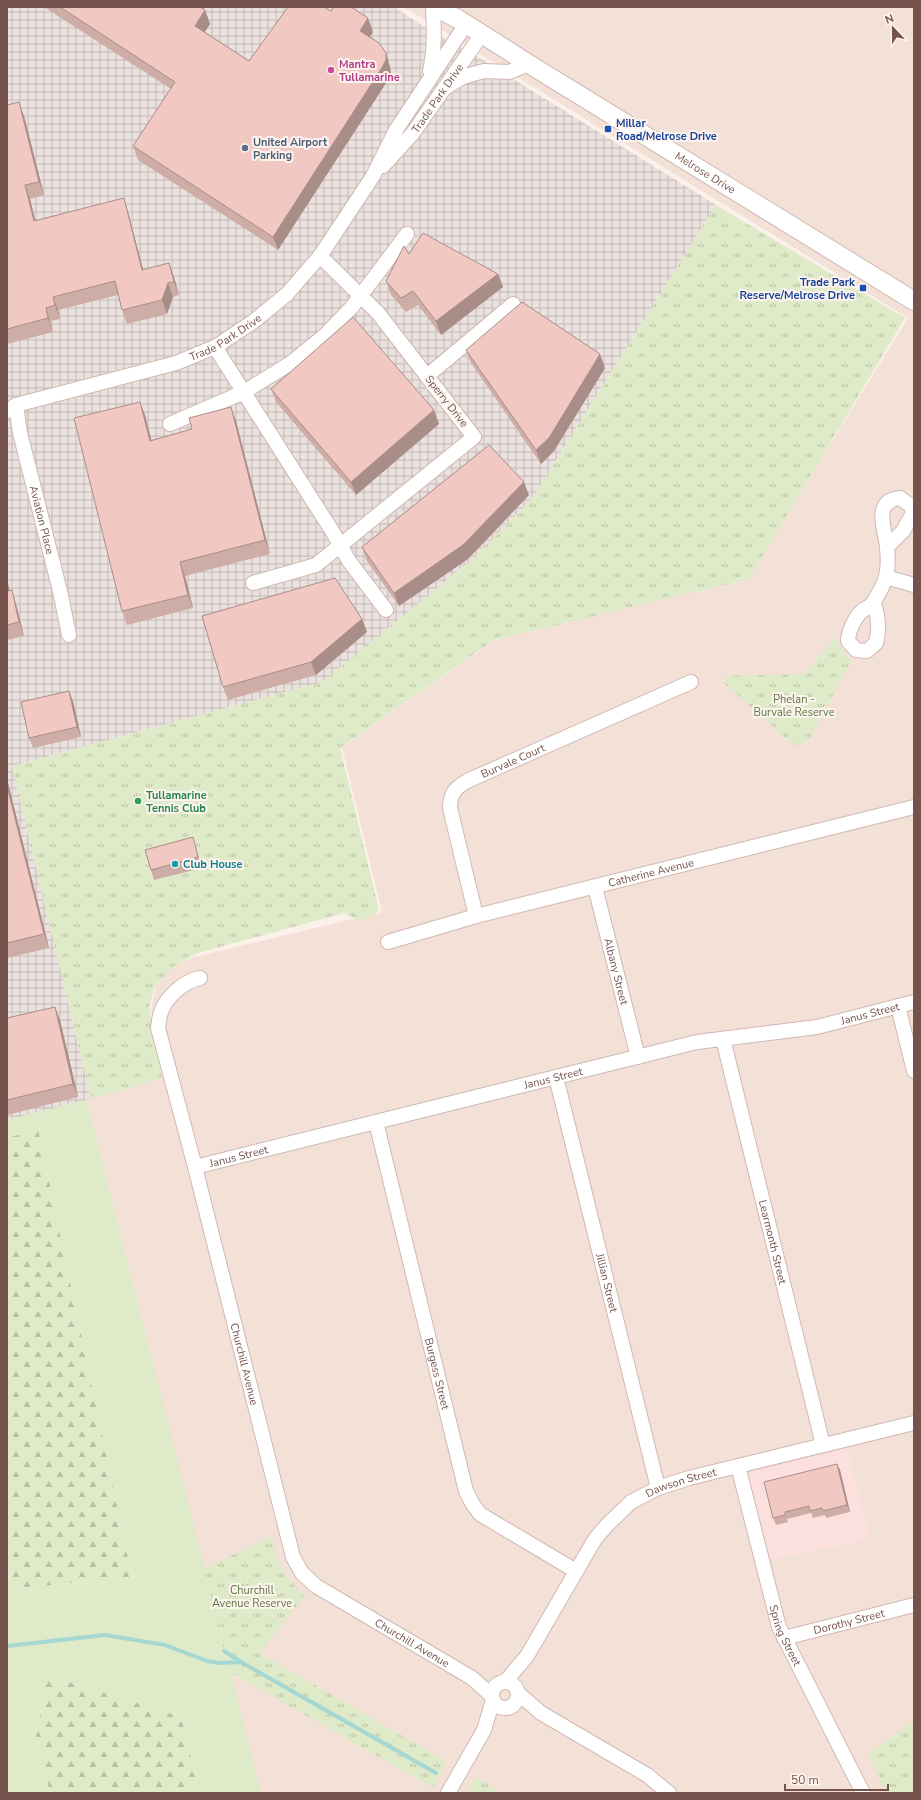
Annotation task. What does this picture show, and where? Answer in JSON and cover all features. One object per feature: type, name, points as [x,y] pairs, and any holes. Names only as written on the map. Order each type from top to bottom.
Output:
[{"type":"street","name":"Melrose Drive","points":[[434,7],[466,24],[914,300]]},
{"type":"street","points":[[428,79],[434,54],[434,7]]},
{"type":"street","name":"Trade Park Drive","points":[[10,406],[176,363],[215,347],[254,321],[287,294],[320,256],[373,176],[396,130],[428,79],[466,24]]},
{"type":"street","name":"Trade Park Drive","points":[[373,176],[414,132],[482,34]]},
{"type":"street","points":[[445,87],[463,77],[473,74],[484,71],[509,72],[529,64]]},
{"type":"street","points":[[170,424],[244,392],[291,363],[323,337],[362,296],[407,234]]},
{"type":"street","name":"Sperry Drive","points":[[253,583],[316,565],[474,437],[378,313],[320,256]]},
{"type":"street","points":[[427,376],[513,304]]},
{"type":"street","points":[[215,347],[349,561],[386,610]]},
{"type":"street","name":"Aviation Place","points":[[10,406],[20,433],[60,591],[68,635]]},
{"type":"street","points":[[874,603],[886,577],[887,547]]},
{"type":"street","points":[[886,577],[914,585]]},
{"type":"street","name":"Burvale Court","points":[[476,916],[450,808],[450,799],[453,792],[467,781],[691,682]]},
{"type":"street","name":"Catherine Avenue","points":[[388,942],[476,916],[914,807]]},
{"type":"street","name":"Albany Street","points":[[595,886],[638,1057]]},
{"type":"street","name":"Churchill Avenue","points":[[200,978],[182,986],[169,999],[161,1011],[158,1028],[195,1167],[290,1547],[298,1566],[308,1580],[326,1593],[472,1678],[540,1713],[647,1775],[669,1793]]},
{"type":"street","name":"Janus Street","points":[[195,1167],[697,1042],[817,1027],[914,1002]]},
{"type":"street","points":[[898,1006],[914,1071]]},
{"type":"street","name":"Learmonth Street","points":[[723,1039],[823,1445]]},
{"type":"street","name":"Jillian Street","points":[[556,1077],[658,1488]]},
{"type":"street","name":"Burgess Street","points":[[376,1122],[466,1491],[480,1514],[576,1571]]},
{"type":"street","name":"Dawson Street","points":[[448,1793],[595,1539],[617,1514],[631,1502],[658,1488],[738,1466],[914,1422]]},
{"type":"street","name":"Spring Street","points":[[738,1466],[775,1614],[784,1638],[863,1793]]},
{"type":"street","name":"Dorothy Street","points":[[784,1638],[914,1605]]},
{"type":"shaded area","points":[[7,7],[394,7],[434,33],[470,52],[716,205],[531,500],[469,562],[322,682],[12,766],[91,1099],[7,1120]]},
{"type":"shaded area","points":[[404,7],[914,7],[914,1793],[260,1793],[87,1100],[162,1078],[151,1010],[156,982],[169,969],[194,957],[382,912],[342,747],[495,640],[749,576],[908,318]]},
{"type":"shaded area","points":[[846,1445],[870,1539],[770,1560],[748,1472]]},
{"type":"green space","points":[[716,205],[905,318],[749,579],[494,640],[340,748],[379,910],[363,922],[344,913],[198,953],[173,967],[155,986],[149,1008],[162,1078],[91,1099],[12,766],[322,682],[469,562],[531,500]]},
{"type":"green space","name":"Phelan - Burvale Reserve","points":[[835,638],[851,661],[808,742],[793,745],[724,683],[725,676],[804,674]]},
{"type":"green space","points":[[87,1100],[261,1793],[200,1793],[181,1717],[47,1675],[36,1736],[50,1793],[7,1793],[7,1567],[12,1589],[132,1577],[38,1130],[7,1138],[7,1120]]},
{"type":"green space","points":[[38,1129],[132,1577],[12,1589],[7,1567],[7,1138]]},
{"type":"green space","name":"Churchill Avenue Reserve","points":[[271,1536],[279,1562],[292,1582],[304,1596],[260,1653],[447,1762],[433,1788],[230,1672],[204,1569]]},
{"type":"green space","points":[[47,1675],[181,1717],[200,1793],[50,1793],[36,1736]]},
{"type":"green space","points":[[914,1720],[914,1793],[887,1793],[868,1754]]},
{"type":"green space","points":[[476,1777],[502,1793],[467,1793]]},
{"type":"building","points":[[60,7],[200,7],[205,10],[195,26],[249,61],[288,7],[324,7],[331,11],[334,7],[351,7],[368,18],[360,31],[379,43],[386,53],[386,60],[273,237],[133,146],[175,82]]},
{"type":"building","points":[[19,102],[39,182],[25,185],[34,221],[124,198],[142,270],[169,263],[174,282],[168,283],[162,300],[122,310],[115,281],[53,297],[55,305],[46,308],[48,318],[7,329],[7,105]]},
{"type":"building","points":[[423,233],[498,274],[436,321],[413,291],[401,298],[386,281],[404,246],[409,254]]},
{"type":"building","points":[[522,302],[600,354],[549,438],[536,450],[466,350]]},
{"type":"building","points":[[353,317],[434,410],[351,482],[271,389]]},
{"type":"building","points":[[140,402],[150,441],[192,429],[189,418],[231,407],[265,540],[180,562],[188,595],[122,611],[74,418]]},
{"type":"building","points":[[489,445],[524,482],[463,545],[394,593],[362,547]]},
{"type":"building","points":[[335,578],[362,619],[311,662],[223,687],[202,616]]},
{"type":"building","points":[[7,587],[8,591],[12,590],[19,622],[7,625]]},
{"type":"building","points":[[69,691],[77,727],[29,738],[21,702]]},
{"type":"building","points":[[7,786],[44,934],[7,943]]},
{"type":"building","points":[[193,837],[198,857],[151,870],[145,850]]},
{"type":"building","points":[[55,1007],[73,1084],[7,1100],[7,1018]]},
{"type":"building","points":[[837,1464],[847,1505],[823,1511],[822,1508],[810,1511],[809,1506],[785,1512],[785,1515],[773,1518],[764,1482]]},
{"type":"waterway","points":[[7,1646],[105,1635],[165,1645],[207,1661],[219,1663],[241,1662],[436,1773]]},
{"type":"waterway","points":[[224,1651],[241,1662]]},
{"type":"place","name":"Mantra Tullamarine","points":[[331,70]]},
{"type":"place","name":"Millar Road/Melrose Drive","points":[[608,129]]},
{"type":"place","name":"United Airport Parking","points":[[245,148]]},
{"type":"place","name":"Trade Park Reserve/Melrose Drive","points":[[863,288]]},
{"type":"place","name":"Tullamarine Tennis Club","points":[[138,801]]},
{"type":"place","name":"Club House","points":[[175,864]]}]
